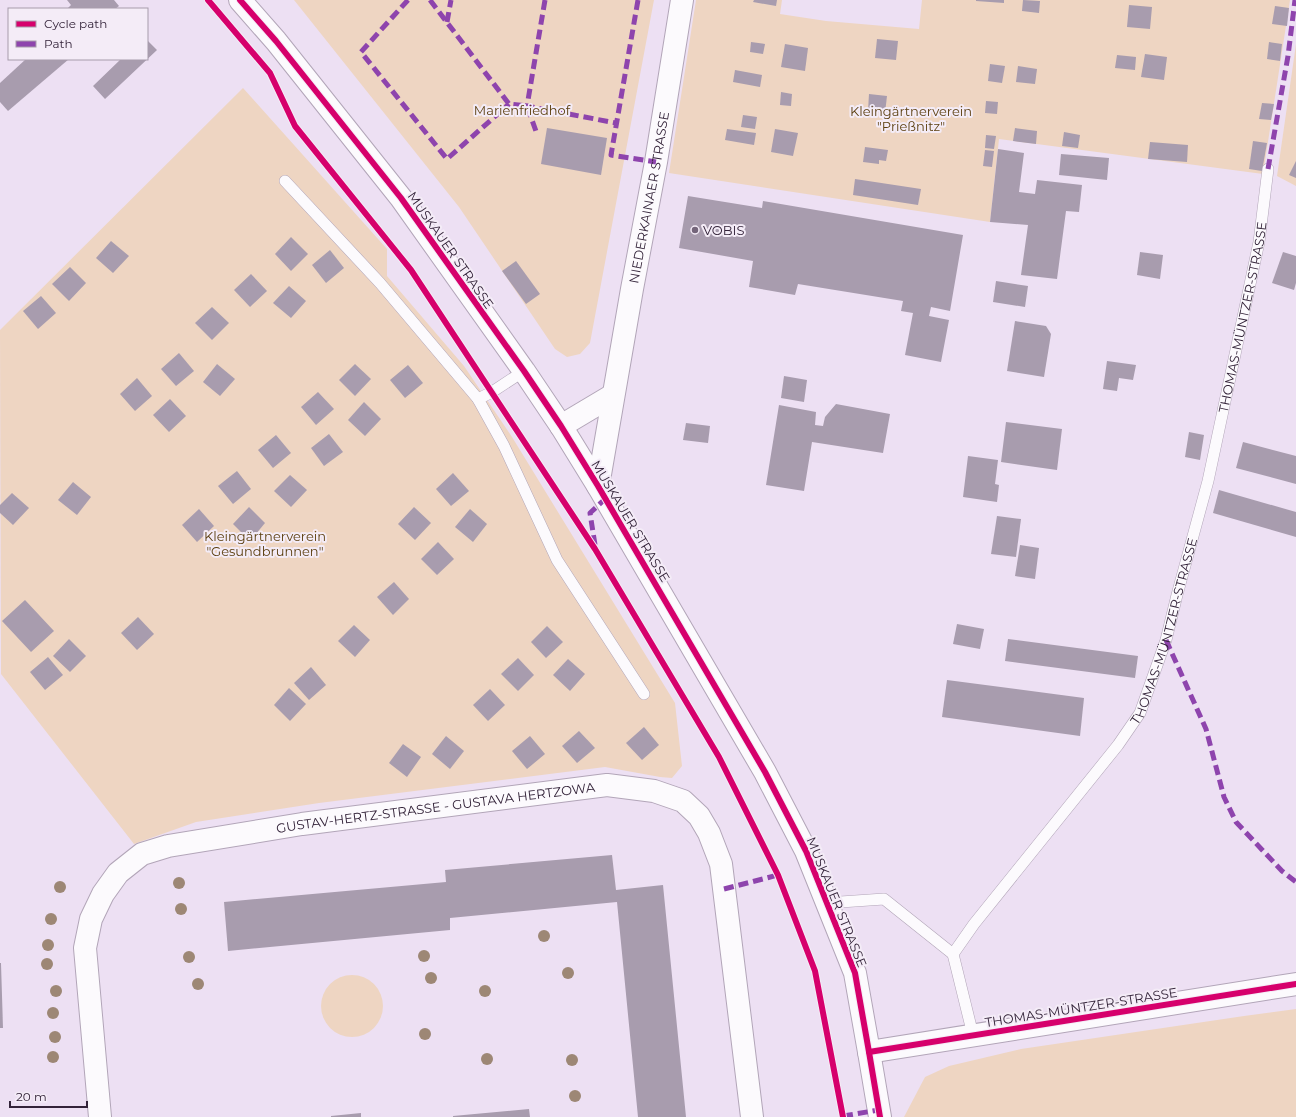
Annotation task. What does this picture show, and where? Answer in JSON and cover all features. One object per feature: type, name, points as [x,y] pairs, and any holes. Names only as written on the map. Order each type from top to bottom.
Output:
[{"type":"street","name":"MUSKAUER STRASSE","points":[[240,0],[276,41],[401,198],[524,371],[561,426],[598,486],[766,772],[806,851],[854,973],[880,1117]]},
{"type":"street","name":"NIEDERKAINAER STRASSE","points":[[598,486],[630,297],[656,162],[682,0]]},
{"type":"street","points":[[561,426],[613,395]]},
{"type":"street","name":"GUSTAV-HERTZ-STRASSE - GUSTAVA HERTZOWA","points":[[100,1117],[85,948],[90,919],[103,894],[118,873],[142,854],[168,846],[302,824],[607,785],[654,791],[683,801],[699,816],[709,833],[721,864],[752,1117]]},
{"type":"street","name":"THOMAS-MÜNTZER-STRASSE","points":[[869,1052],[1296,984]]},
{"type":"lane","name":"THOMAS-MÜNTZER-STRASSE","points":[[973,1036],[953,954],[974,924],[1118,745],[1140,713],[1166,640],[1178,588],[1209,477],[1240,324],[1259,242],[1268,169]]},
{"type":"lane","points":[[285,181],[380,283],[478,399],[504,446],[556,560],[644,694]]},
{"type":"lane","points":[[478,399],[492,392],[524,371]]},
{"type":"lane","points":[[826,903],[884,900],[953,954]]},
{"type":"green space","name":"Marienfriedhof","points":[[294,0],[654,0],[590,343],[580,354],[567,357],[555,349],[459,207]]},
{"type":"green space","name":"Kleingärtnerverein \"Prießnitz\"","points":[[696,0],[782,0],[780,14],[826,21],[919,29],[922,0],[1290,0],[1263,174],[999,139],[990,222],[669,173]]},
{"type":"green space","points":[[1296,44],[1296,186],[1277,176]]},
{"type":"green space","name":"Kleingärtnerverein \"Gesundbrunnen\"","points":[[243,88],[387,249],[387,276],[464,366],[512,437],[675,703],[682,766],[672,778],[605,767],[319,803],[196,822],[134,844],[1,674],[0,330]]},
{"type":"green space","points":[[352,975],[364,978],[374,984],[380,994],[383,1006],[380,1018],[374,1028],[364,1034],[352,1037],[340,1034],[330,1028],[324,1018],[321,1006],[324,994],[330,984],[340,978]]},
{"type":"green space","points":[[1296,1009],[1296,1117],[904,1117],[925,1077],[949,1066],[1021,1049]]},
{"type":"building","points":[[67,0],[114,0],[119,6],[116,8],[68,8],[71,5]]},
{"type":"building","points":[[754,0],[777,0],[776,6],[753,2]]},
{"type":"building","points":[[1004,0],[1004,3],[976,1]]},
{"type":"building","points":[[1023,0],[1040,1],[1039,13],[1022,11]]},
{"type":"building","points":[[1129,5],[1152,7],[1150,29],[1127,27]]},
{"type":"building","points":[[1275,6],[1289,8],[1287,26],[1272,24]]},
{"type":"building","points":[[877,39],[898,41],[896,60],[875,58]]},
{"type":"building","points":[[148,41],[157,50],[148,58]]},
{"type":"building","points":[[751,42],[765,44],[763,54],[750,52]]},
{"type":"building","points":[[1269,42],[1282,44],[1280,61],[1267,59]]},
{"type":"building","points":[[785,44],[808,48],[805,71],[781,67]]},
{"type":"building","points":[[1145,54],[1167,57],[1164,80],[1141,77]]},
{"type":"building","points":[[1117,55],[1136,57],[1135,70],[1115,68]]},
{"type":"building","points":[[25,60],[68,60],[8,111],[0,102],[0,83]]},
{"type":"building","points":[[120,60],[146,60],[105,99],[93,86]]},
{"type":"building","points":[[990,64],[1005,66],[1002,83],[988,81]]},
{"type":"building","points":[[1018,66],[1037,69],[1035,84],[1016,82]]},
{"type":"building","points":[[735,70],[762,75],[760,87],[733,82]]},
{"type":"building","points":[[781,92],[792,94],[791,106],[780,105]]},
{"type":"building","points":[[869,94],[887,96],[885,113],[868,111]]},
{"type":"building","points":[[986,101],[998,102],[997,114],[985,113]]},
{"type":"building","points":[[1262,103],[1274,104],[1271,120],[1259,119]]},
{"type":"building","points":[[743,115],[757,117],[755,129],[741,127]]},
{"type":"building","points":[[547,128],[607,138],[601,175],[541,164]]},
{"type":"building","points":[[1015,128],[1037,131],[1036,144],[1013,141]]},
{"type":"building","points":[[727,129],[756,133],[754,145],[725,140]]},
{"type":"building","points":[[775,129],[798,133],[793,156],[771,152]]},
{"type":"building","points":[[1064,132],[1080,135],[1078,148],[1062,146]]},
{"type":"building","points":[[986,135],[996,136],[994,149],[985,148]]},
{"type":"building","points":[[1253,141],[1267,143],[1262,171],[1249,169]]},
{"type":"building","points":[[1150,142],[1188,145],[1187,162],[1148,159]]},
{"type":"building","points":[[865,147],[888,150],[886,161],[879,160],[879,164],[863,162]]},
{"type":"building","points":[[998,149],[1024,153],[1019,192],[1035,194],[1037,180],[1082,185],[1079,212],[1066,211],[1057,279],[1021,275],[1028,225],[990,222]]},
{"type":"building","points":[[985,150],[994,151],[992,167],[983,166]]},
{"type":"building","points":[[1061,154],[1109,158],[1107,180],[1059,175]]},
{"type":"building","points":[[1296,161],[1296,178],[1289,175]]},
{"type":"building","points":[[855,179],[921,189],[918,205],[853,195]]},
{"type":"building","points":[[688,196],[762,208],[763,201],[963,235],[950,311],[931,307],[929,316],[949,320],[941,362],[905,355],[913,313],[901,311],[903,301],[798,284],[795,295],[749,287],[753,261],[679,248]]},
{"type":"building","points":[[291,237],[308,254],[291,271],[275,254]]},
{"type":"building","points":[[111,241],[129,256],[113,273],[96,258]]},
{"type":"building","points":[[330,250],[344,268],[326,283],[312,265]]},
{"type":"building","points":[[1140,252],[1163,255],[1160,279],[1137,275]]},
{"type":"building","points":[[1283,252],[1296,256],[1296,283],[1294,290],[1272,283]]},
{"type":"building","points":[[516,261],[540,294],[526,304],[502,271]]},
{"type":"building","points":[[70,267],[86,283],[69,301],[52,284]]},
{"type":"building","points":[[251,274],[267,291],[250,307],[234,290]]},
{"type":"building","points":[[996,281],[1028,286],[1025,307],[993,302]]},
{"type":"building","points":[[289,286],[306,301],[291,318],[273,303]]},
{"type":"building","points":[[41,296],[56,313],[38,329],[23,311]]},
{"type":"building","points":[[212,307],[229,323],[212,340],[195,323]]},
{"type":"building","points":[[1015,321],[1046,326],[1051,334],[1044,377],[1007,371]]},
{"type":"building","points":[[179,353],[194,371],[176,386],[161,369]]},
{"type":"building","points":[[1107,361],[1136,365],[1133,380],[1119,378],[1117,391],[1103,389]]},
{"type":"building","points":[[217,364],[235,379],[220,396],[203,382]]},
{"type":"building","points":[[355,364],[371,379],[355,396],[339,380]]},
{"type":"building","points":[[408,365],[423,383],[405,398],[390,380]]},
{"type":"building","points":[[784,376],[807,380],[804,402],[781,398]]},
{"type":"building","points":[[137,378],[152,396],[135,411],[120,394]]},
{"type":"building","points":[[318,392],[334,409],[316,425],[301,407]]},
{"type":"building","points":[[170,399],[186,416],[169,432],[153,415]]},
{"type":"building","points":[[364,402],[381,419],[365,436],[348,420]]},
{"type":"building","points":[[836,404],[890,414],[883,453],[812,442],[804,491],[766,485],[779,405],[816,412],[815,425],[823,426],[825,417]]},
{"type":"building","points":[[1006,422],[1062,429],[1057,470],[1001,462]]},
{"type":"building","points":[[686,423],[710,426],[708,443],[683,440]]},
{"type":"building","points":[[1189,432],[1204,435],[1200,460],[1185,457]]},
{"type":"building","points":[[329,434],[343,452],[324,466],[311,448]]},
{"type":"building","points":[[276,435],[291,453],[273,468],[258,450]]},
{"type":"building","points":[[1243,442],[1296,456],[1296,484],[1236,468]]},
{"type":"building","points":[[968,456],[998,460],[995,484],[999,485],[997,502],[963,497]]},
{"type":"building","points":[[237,471],[251,489],[233,504],[218,486]]},
{"type":"building","points":[[453,473],[469,491],[451,506],[436,489]]},
{"type":"building","points":[[290,475],[307,490],[291,507],[274,491]]},
{"type":"building","points":[[73,482],[91,497],[77,515],[58,500]]},
{"type":"building","points":[[1219,490],[1296,512],[1296,537],[1213,513]]},
{"type":"building","points":[[12,493],[29,508],[13,525],[0,513],[0,505]]},
{"type":"building","points":[[249,507],[265,523],[250,541],[233,524]]},
{"type":"building","points":[[414,507],[431,523],[415,540],[398,524]]},
{"type":"building","points":[[199,509],[214,526],[197,542],[182,525]]},
{"type":"building","points":[[470,509],[487,524],[473,542],[455,527]]},
{"type":"building","points":[[997,516],[1021,519],[1016,557],[991,554]]},
{"type":"building","points":[[438,542],[454,559],[437,575],[421,559]]},
{"type":"building","points":[[1020,545],[1039,548],[1035,579],[1015,576]]},
{"type":"building","points":[[394,582],[409,599],[393,615],[377,597]]},
{"type":"building","points":[[25,600],[54,631],[31,652],[2,621]]},
{"type":"building","points":[[138,617],[154,634],[137,650],[121,633]]},
{"type":"building","points":[[957,624],[984,629],[980,649],[953,644]]},
{"type":"building","points":[[354,625],[370,640],[355,657],[338,641]]},
{"type":"building","points":[[547,626],[563,642],[546,658],[531,642]]},
{"type":"building","points":[[69,639],[86,656],[70,672],[53,656]]},
{"type":"building","points":[[1008,639],[1138,656],[1135,678],[1005,661]]},
{"type":"building","points":[[48,657],[63,675],[45,690],[30,672]]},
{"type":"building","points":[[518,658],[534,675],[518,691],[501,674]]},
{"type":"building","points":[[568,659],[585,674],[570,691],[553,675]]},
{"type":"building","points":[[311,667],[326,685],[309,700],[294,683]]},
{"type":"building","points":[[947,680],[1084,698],[1080,736],[942,717]]},
{"type":"building","points":[[289,688],[306,704],[290,721],[274,705]]},
{"type":"building","points":[[490,689],[505,705],[488,721],[473,705]]},
{"type":"building","points":[[644,727],[659,745],[642,760],[626,743]]},
{"type":"building","points":[[579,731],[595,748],[577,763],[562,746]]},
{"type":"building","points":[[446,736],[464,751],[450,769],[432,754]]},
{"type":"building","points":[[530,736],[545,754],[527,769],[512,751]]},
{"type":"building","points":[[403,744],[421,757],[407,777],[389,763]]},
{"type":"building","points":[[612,855],[616,890],[663,885],[686,1117],[638,1117],[617,902],[450,918],[450,930],[228,951],[224,902],[446,882],[445,870]]},
{"type":"building","points":[[1,963],[3,1028],[0,1028]]},
{"type":"building","points":[[529,1109],[530,1117],[453,1117],[453,1116]]},
{"type":"building","points":[[361,1113],[361,1117],[331,1117],[331,1116]]},
{"type":"marked path","points":[[408,0],[361,52],[447,159],[509,104]]},
{"type":"marked path","points":[[430,0],[509,104],[527,106],[537,134]]},
{"type":"marked path","points":[[447,22],[451,0]]},
{"type":"marked path","points":[[545,0],[527,106],[616,123]]},
{"type":"marked path","points":[[638,0],[611,155],[656,162]]},
{"type":"marked path","points":[[1268,169],[1288,56],[1295,0]]},
{"type":"marked path","points":[[595,545],[590,513],[605,499]]},
{"type":"marked path","points":[[1166,640],[1206,729],[1224,797],[1236,822],[1282,871],[1296,882]]},
{"type":"marked path","points":[[724,889],[778,875]]},
{"type":"marked path","points":[[843,1116],[879,1110]]},
{"type":"cycle path","points":[[208,0],[270,73],[295,126],[411,270],[595,549],[719,757],[778,875],[815,971],[843,1117]]},
{"type":"cycle path","points":[[240,0],[276,41],[401,198],[524,371],[561,426],[598,486],[765,772],[806,851],[855,973],[880,1117]]},
{"type":"cycle path","points":[[869,1052],[1296,984]]},
{"type":"place","name":"VOBIS","points":[[695,230]]}]
